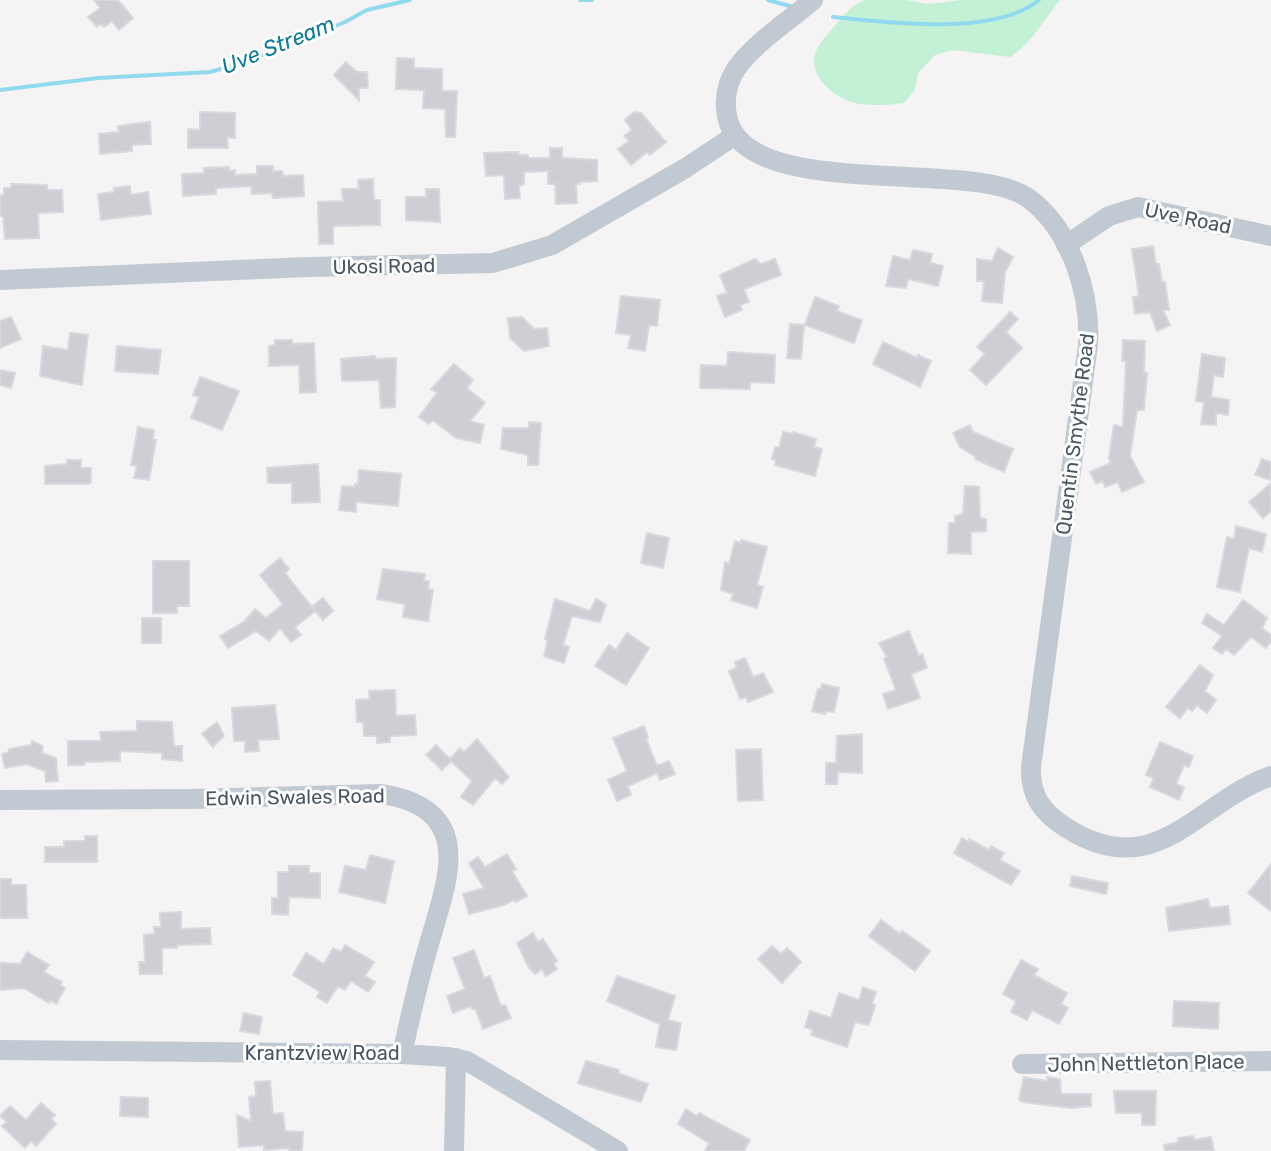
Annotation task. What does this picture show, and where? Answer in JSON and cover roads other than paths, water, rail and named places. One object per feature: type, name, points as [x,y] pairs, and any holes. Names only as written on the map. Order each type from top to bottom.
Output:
[{"type":"street","points":[[734,136],[726,116],[725,98],[737,68],[813,0]]},
{"type":"street","name":"Quentin Smythe Road","points":[[734,136],[745,148],[760,157],[781,163],[840,172],[974,183],[1008,190],[1028,197],[1066,245],[1084,292],[1089,323],[1031,767],[1034,795],[1042,808],[1071,831],[1101,843],[1131,847],[1148,845],[1176,834],[1243,788],[1271,776]]},
{"type":"street","name":"Ukosi Road","points":[[0,280],[493,263],[552,245],[694,164],[734,136]]},
{"type":"street","name":"Uve Road","points":[[1066,245],[1109,216],[1133,207],[1271,236]]},
{"type":"street","name":"Edwin Swales Road","points":[[0,800],[382,794],[401,797],[418,805],[444,830],[450,865],[402,1054]]},
{"type":"street","name":"Krantzview Road","points":[[0,1050],[402,1054],[456,1058],[467,1061],[618,1151]]},
{"type":"street","points":[[454,1151],[456,1058]]},
{"type":"street","name":"John Nettleton Place","points":[[1022,1064],[1271,1061]]},
{"type":"waterway","name":"Uve Stream","points":[[0,90],[98,78],[210,72],[242,63],[343,23],[367,10],[410,0]]},
{"type":"waterway","name":"Uve Stream","points":[[580,0],[592,0]]},
{"type":"waterway","name":"Uve Stream","points":[[768,0],[793,7]]},
{"type":"waterway","name":"Uve Stream","points":[[833,17],[910,24],[969,23],[1019,12],[1039,0]]}]
